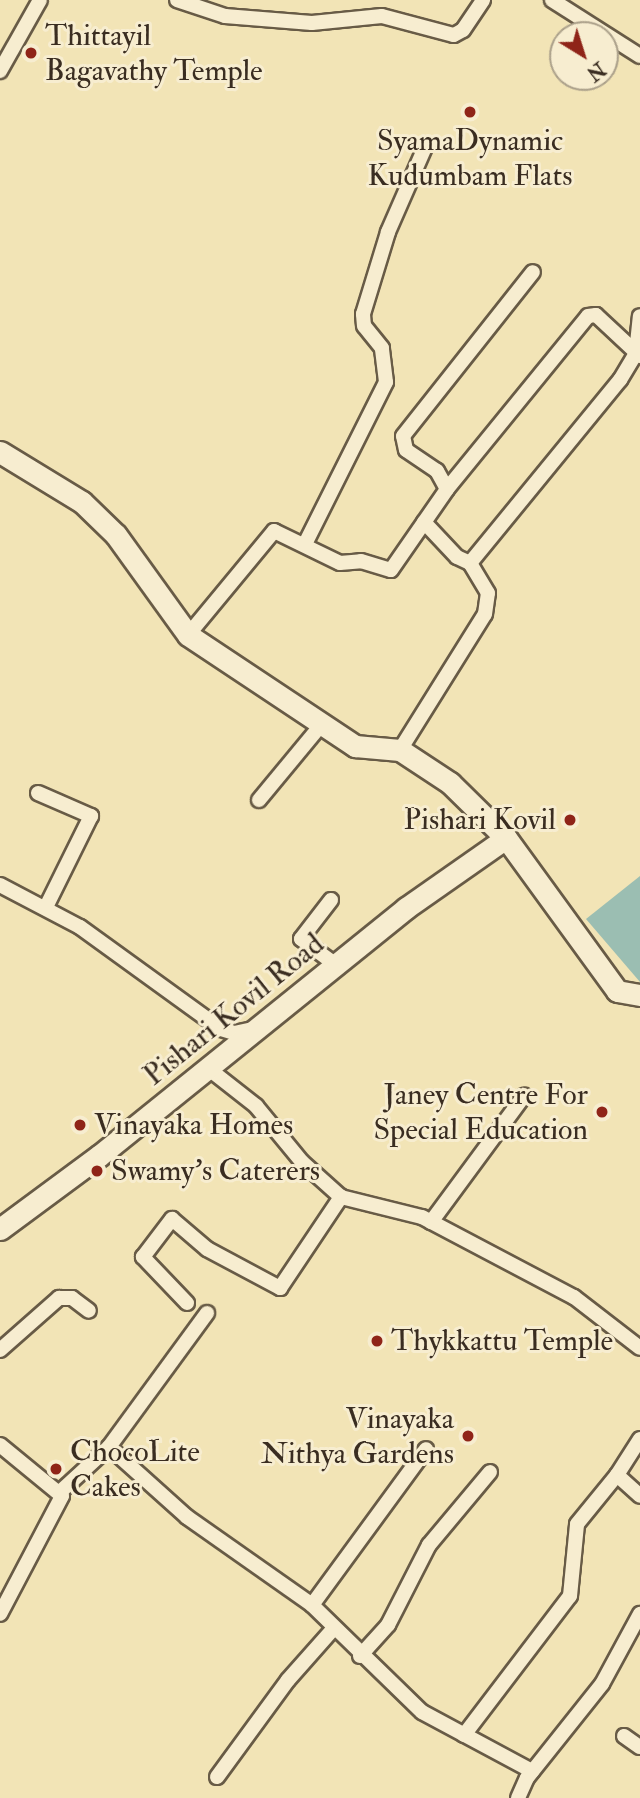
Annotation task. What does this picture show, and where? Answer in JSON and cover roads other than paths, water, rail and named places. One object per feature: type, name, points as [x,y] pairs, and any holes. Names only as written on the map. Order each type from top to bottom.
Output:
[{"type":"street","points":[[0,71],[40,0]]},
{"type":"street","points":[[177,0],[225,16],[312,23],[382,16],[454,35],[463,30],[483,0]]},
{"type":"street","points":[[552,0],[640,56]]},
{"type":"street","points":[[305,544],[386,382],[382,348],[364,326],[363,314],[388,232],[426,145]]},
{"type":"street","points":[[447,489],[437,471],[406,450],[404,436],[533,272]]},
{"type":"street","points":[[188,635],[274,531],[340,563],[361,561],[391,570],[447,489],[588,316],[596,315],[638,354]]},
{"type":"street","points":[[470,563],[584,430],[638,354],[640,316]]},
{"type":"street","points":[[0,452],[82,502],[116,535],[188,635],[355,746],[400,750],[450,783],[506,838],[617,991],[640,995]]},
{"type":"street","points":[[400,750],[485,614],[488,593],[470,563],[457,557],[424,522]]},
{"type":"street","points":[[259,800],[321,725]]},
{"type":"street","points":[[38,793],[92,816],[46,907]]},
{"type":"street","name":"Pishari Kovil Road","points":[[0,1229],[209,1069],[406,908],[506,838]]},
{"type":"street","points":[[0,886],[46,907],[221,1029],[234,1033],[261,1027]]},
{"type":"street","points":[[331,900],[301,939],[336,965]]},
{"type":"street","points":[[209,1069],[256,1106],[302,1162],[341,1197],[431,1222],[574,1297],[640,1348]]},
{"type":"street","points":[[431,1222],[524,1096]]},
{"type":"street","points":[[187,1303],[144,1258],[172,1219],[207,1249],[280,1288],[341,1197]]},
{"type":"street","points":[[0,1350],[59,1298],[72,1298],[89,1311]]},
{"type":"street","points":[[60,1492],[109,1447],[207,1313]]},
{"type":"street","points":[[464,1735],[570,1596],[577,1524],[617,1475],[640,1439]]},
{"type":"street","points":[[0,1445],[60,1492],[62,1500],[0,1614]]},
{"type":"street","points":[[109,1447],[195,1524],[312,1605],[360,1656],[422,1712],[532,1771]]},
{"type":"street","points":[[312,1605],[426,1449]]},
{"type":"street","points":[[360,1656],[388,1625],[429,1545],[489,1472]]},
{"type":"street","points":[[617,1475],[640,1496]]},
{"type":"street","points":[[518,1798],[532,1771],[602,1684],[640,1614]]},
{"type":"street","points":[[217,1777],[288,1680],[334,1628]]},
{"type":"street","points":[[624,1736],[640,1748]]},
{"type":"water","points":[[640,876],[640,982],[586,919]]},
{"type":"place","name":"Thittayil Bagavathy Temple","points":[[31,53]]},
{"type":"place","name":"SyamaDynamic Kudumbam Flats","points":[[470,112]]},
{"type":"place","name":"Pishari Kovil","points":[[570,820]]},
{"type":"place","name":"Janey Centre For Special Education","points":[[602,1112]]},
{"type":"place","name":"Vinayaka Homes","points":[[80,1125]]},
{"type":"place","name":"Swamy's Caterers","points":[[97,1171]]},
{"type":"place","name":"Thykkattu Temple","points":[[377,1341]]},
{"type":"place","name":"Vinayaka Nithya Gardens","points":[[468,1436]]},
{"type":"place","name":"ChocoLite Cakes","points":[[56,1469]]}]
